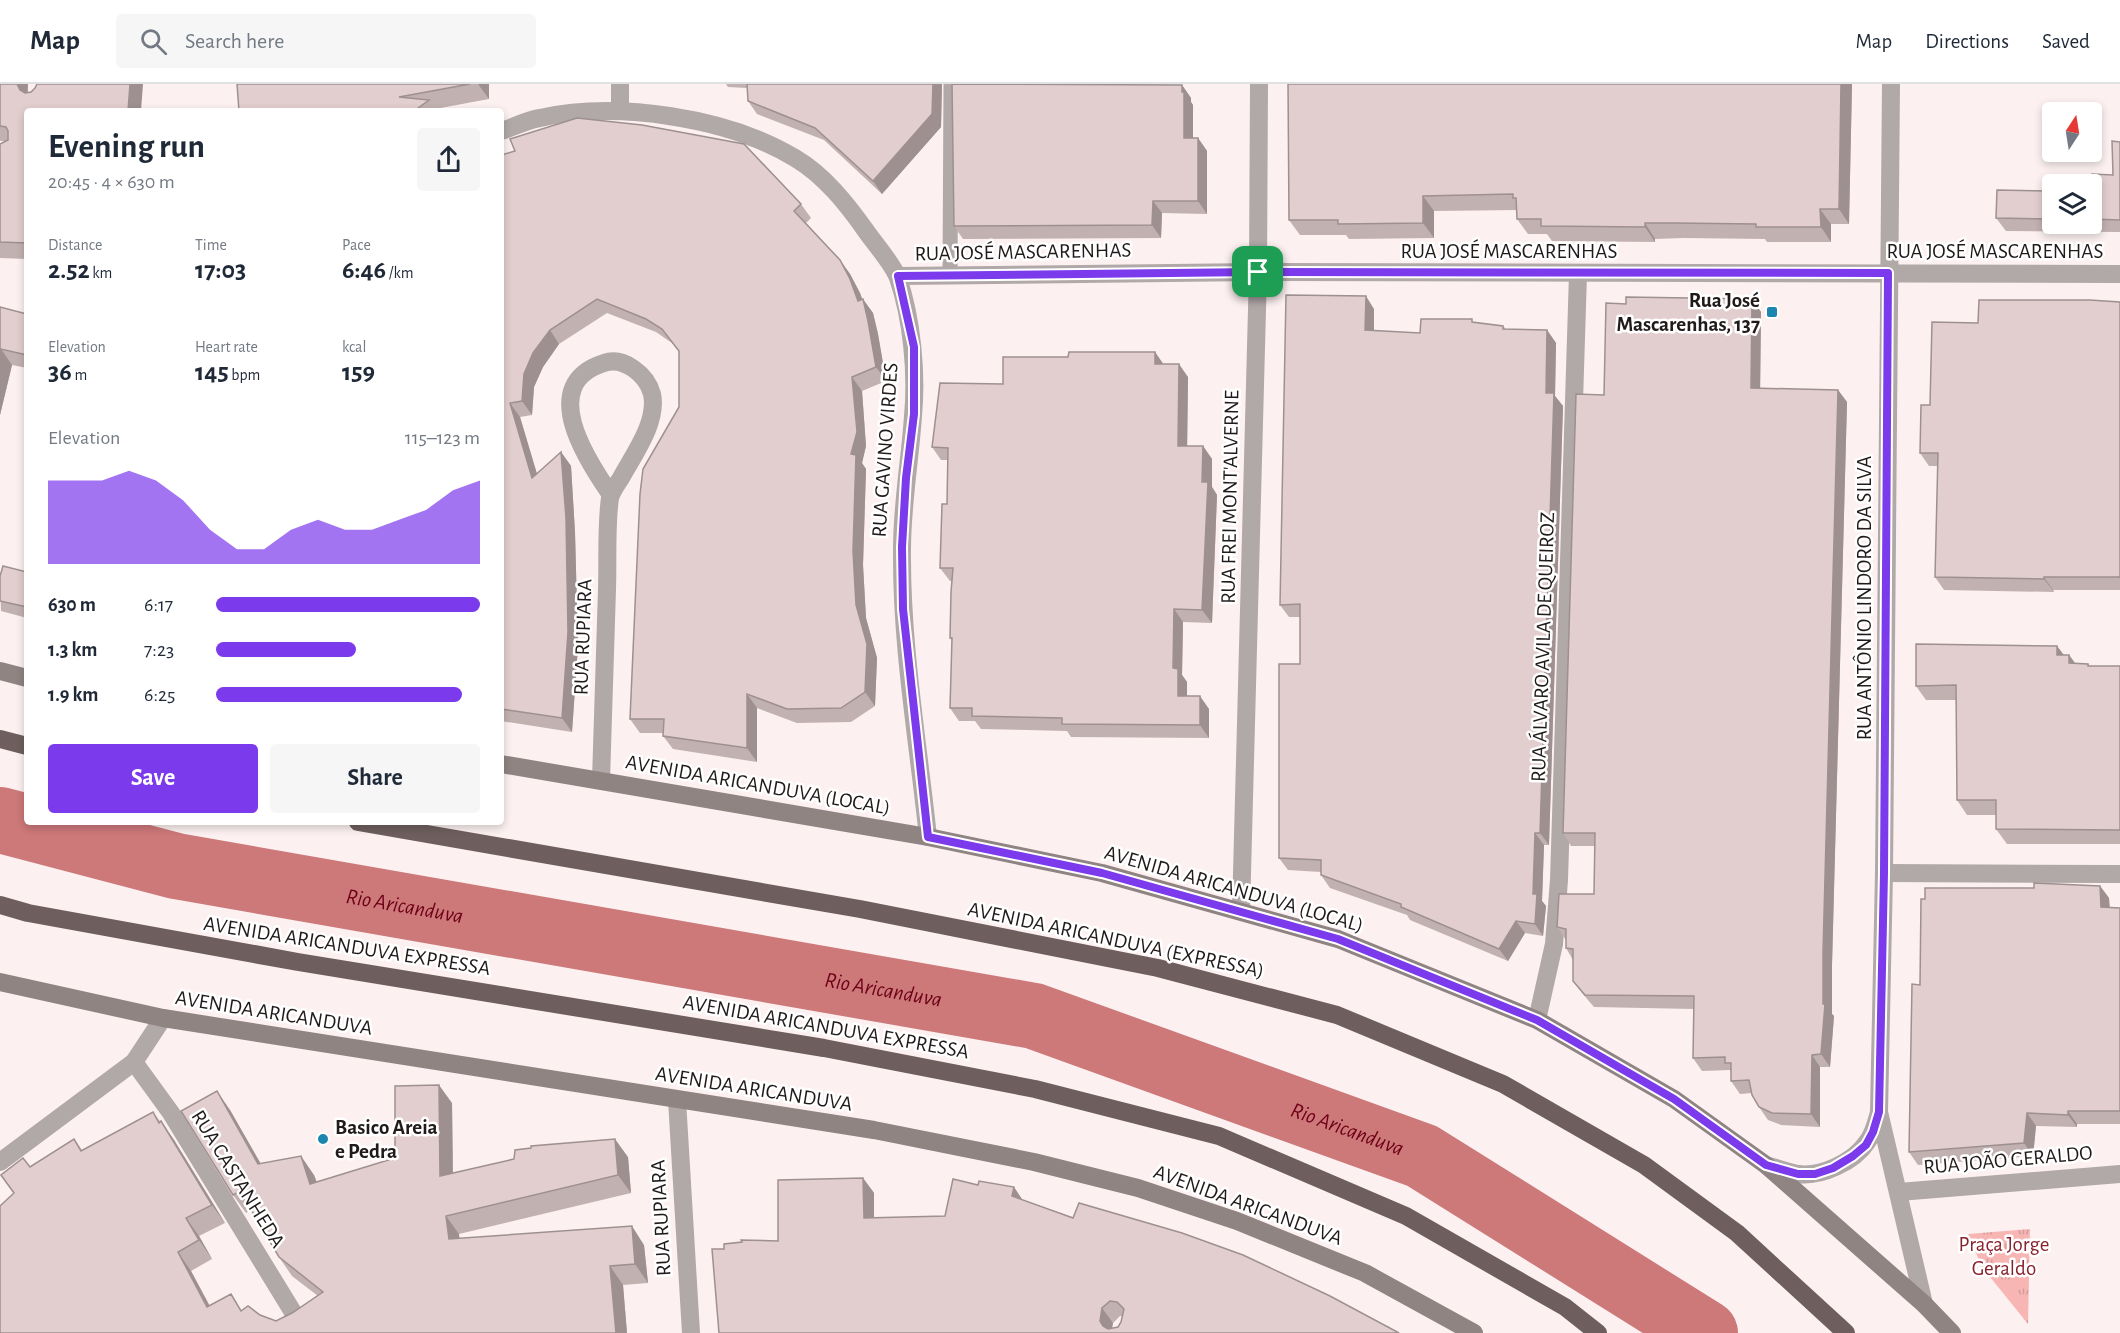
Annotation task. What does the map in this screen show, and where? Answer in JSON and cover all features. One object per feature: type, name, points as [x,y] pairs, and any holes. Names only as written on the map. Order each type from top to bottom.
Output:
[{"type":"highway","points":[[0,739],[24,745]]},
{"type":"highway","name":"AVENIDA ARICANDUVA (EXPRESSA)","points":[[375,825],[860,909],[1158,968],[1337,1015],[1503,1084],[1644,1165],[1737,1233],[1846,1333]]},
{"type":"highway","name":"AVENIDA ARICANDUVA EXPRESSA","points":[[0,905],[28,913],[298,962],[824,1048],[1035,1089],[1219,1136],[1406,1216],[1565,1307],[1598,1333]]},
{"type":"main road","points":[[0,671],[24,677]]},
{"type":"main road","name":"AVENIDA ARICANDUVA (LOCAL)","points":[[504,764],[928,837],[1102,873],[1338,939],[1537,1020],[1674,1099],[1766,1165],[1924,1304],[1952,1333]]},
{"type":"main road","name":"AVENIDA ARICANDUVA","points":[[0,982],[163,1018],[874,1130],[1034,1162],[1138,1188],[1237,1221],[1365,1273],[1474,1333]]},
{"type":"street","points":[[620,84],[620,111]]},
{"type":"street","name":"RUA FREI MONT'ALVERNE","points":[[1241,911],[1258,272],[1259,84]]},
{"type":"street","name":"RUA ANTÔNIO LINDORO DA SILVA","points":[[1891,84],[1884,873],[1879,1112],[1924,1304]]},
{"type":"street","name":"RUA GAVINO VIRDES","points":[[504,130],[538,118],[587,111],[620,111],[688,119],[747,135],[796,158],[828,184],[854,215],[898,276],[914,347],[914,414],[906,478],[902,547],[903,609],[928,837]]},
{"type":"street","name":"RUA JOSÉ MASCARENHAS","points":[[898,276],[1258,272],[2120,273]]},
{"type":"street","name":"RUA ÁLVARO AVILA DE QUEIROZ","points":[[1537,1020],[1554,944],[1559,880],[1578,274]]},
{"type":"street","points":[[606,362],[628,364],[646,381],[652,395],[651,418],[639,446],[610,495],[582,448],[573,425],[570,403],[571,389],[584,372],[606,362]]},
{"type":"street","name":"RUA RUPIARA","points":[[601,780],[610,495]]},
{"type":"street","points":[[1884,873],[2120,874]]},
{"type":"street","points":[[0,1162],[134,1062],[163,1018]]},
{"type":"street","name":"RUA CASTANHEDA","points":[[134,1062],[171,1113],[299,1322]]},
{"type":"street","name":"RUA RUPIARA","points":[[676,1100],[691,1333]]},
{"type":"street","name":"RUA ANTÔNIO LINDORO DA SILVA","points":[[1766,1165],[1798,1174],[1815,1174],[1833,1168],[1866,1145],[1879,1112]]},
{"type":"street","name":"RUA JOÃO GERALDO","points":[[1899,1192],[2120,1174]]},
{"type":"lane","points":[[950,276],[951,84]]},
{"type":"green space","name":"Praça Jorge Geraldo","points":[[2030,1229],[2028,1324],[1982,1267],[1968,1234]]},
{"type":"building","points":[[0,84],[17,84],[25,93],[31,92],[37,84],[130,84],[128,108],[24,108],[24,243],[0,242],[0,144],[8,140],[8,131],[6,127],[0,126]]},
{"type":"building","points":[[237,84],[470,84],[399,97],[429,100],[418,108],[239,108]]},
{"type":"building","points":[[747,84],[933,84],[932,114],[873,181],[815,128],[748,101]]},
{"type":"building","points":[[952,84],[1182,85],[1184,138],[1198,138],[1198,201],[1153,201],[1152,225],[954,226]]},
{"type":"building","points":[[1288,84],[1841,84],[1839,209],[1820,209],[1821,227],[1674,223],[1645,223],[1645,227],[1541,226],[1541,219],[1517,219],[1516,198],[1513,198],[1513,194],[1423,196],[1423,223],[1338,224],[1338,220],[1289,220]]},
{"type":"building","points":[[577,118],[642,125],[744,144],[801,204],[794,211],[840,260],[858,301],[863,299],[876,367],[852,377],[857,432],[851,454],[856,455],[853,551],[856,605],[867,644],[865,692],[841,708],[787,709],[747,694],[747,748],[663,736],[664,719],[630,719],[643,469],[679,407],[679,351],[662,329],[646,319],[597,299],[550,330],[533,353],[524,374],[522,401],[510,403],[532,478],[561,452],[566,518],[568,632],[562,718],[504,709],[504,154],[515,151],[510,139]]},
{"type":"building","points":[[2112,141],[2120,142],[2120,220],[2102,219],[2102,174],[2113,175]]},
{"type":"building","points":[[1997,190],[2042,191],[2042,219],[1996,218]]},
{"type":"building","points":[[1286,295],[1366,296],[1365,330],[1420,333],[1421,319],[1472,319],[1472,322],[1503,326],[1503,329],[1547,330],[1546,393],[1554,393],[1540,833],[1535,833],[1533,894],[1537,894],[1535,924],[1516,921],[1499,949],[1401,907],[1401,904],[1321,875],[1321,860],[1279,858],[1279,664],[1300,664],[1300,604],[1280,605]]},
{"type":"building","points":[[1626,297],[1752,299],[1751,388],[1838,390],[1823,952],[1823,1004],[1825,1004],[1821,1054],[1812,1055],[1811,1114],[1772,1113],[1759,1107],[1752,1095],[1749,1080],[1731,1081],[1731,1063],[1725,1063],[1725,1057],[1693,1058],[1694,996],[1585,995],[1573,981],[1573,949],[1566,948],[1566,929],[1557,927],[1559,894],[1594,894],[1595,833],[1563,833],[1576,394],[1604,395],[1606,303],[1626,304]]},
{"type":"building","points":[[1979,300],[2120,302],[2120,577],[2044,577],[2044,579],[1935,577],[1938,453],[1920,453],[1921,405],[1930,405],[1932,322],[1978,323]]},
{"type":"building","points":[[0,307],[24,313],[24,354],[1,349],[0,351]]},
{"type":"building","points":[[1069,352],[1155,352],[1155,364],[1179,364],[1178,446],[1203,446],[1202,482],[1208,482],[1202,610],[1174,609],[1173,668],[1178,669],[1178,696],[1200,696],[1200,725],[1062,724],[1062,718],[972,716],[972,708],[950,708],[953,568],[940,568],[942,504],[947,504],[948,448],[932,447],[940,383],[1003,384],[1003,357],[1068,357]]},
{"type":"building","points":[[3,566],[24,571],[24,606],[0,601],[0,576]]},
{"type":"building","points":[[1916,644],[2057,646],[2057,655],[2069,655],[2069,663],[2088,664],[2088,666],[2120,666],[2120,830],[1996,829],[1996,800],[1957,800],[1956,685],[1916,686]]},
{"type":"building","points":[[2034,883],[2100,886],[2101,907],[2120,908],[2120,1111],[2068,1111],[2068,1115],[2027,1113],[2024,1143],[1909,1152],[1912,984],[1920,985],[1921,899],[1925,899],[1925,888],[2034,888]]},
{"type":"building","points":[[439,1085],[440,1176],[514,1159],[515,1150],[531,1148],[531,1146],[615,1139],[618,1175],[446,1216],[449,1239],[632,1226],[635,1264],[610,1266],[616,1333],[0,1333],[0,1206],[14,1193],[1,1175],[23,1158],[30,1167],[74,1139],[81,1151],[153,1112],[159,1123],[161,1121],[212,1205],[186,1218],[199,1240],[178,1252],[207,1307],[231,1294],[241,1311],[248,1306],[260,1315],[276,1321],[323,1292],[279,1257],[240,1191],[233,1195],[181,1111],[217,1091],[258,1164],[301,1156],[310,1184],[395,1158],[395,1086]]},
{"type":"building","points":[[863,1178],[864,1218],[945,1216],[953,1179],[978,1185],[979,1181],[1014,1187],[1012,1196],[1073,1218],[1079,1203],[1182,1233],[1243,1255],[1330,1296],[1399,1333],[719,1333],[712,1249],[724,1249],[724,1244],[742,1242],[741,1240],[778,1241],[778,1180]],"holes":[[[1110,1301],[1117,1302],[1124,1309],[1121,1322],[1118,1327],[1108,1329],[1100,1321],[1102,1308]]]},
{"type":"waterway","name":"Rio Aricanduva","points":[[0,820],[176,866],[1034,1016],[1422,1156],[1705,1333]]},
{"type":"place","name":"Rua José Mascarenhas, 137","points":[[1772,312]]},
{"type":"place","name":"Basico Areia e Pedra","points":[[323,1139]]},
{"type":"route","points":[[1258,272],[1888,273],[1884,873],[1879,1112],[1866,1145],[1853,1156],[1833,1168],[1815,1174],[1798,1174],[1766,1165],[1674,1099],[1537,1020],[1338,939],[1102,873],[928,837],[903,609],[902,547],[906,478],[914,414],[914,347],[898,276],[1258,272]]}]
